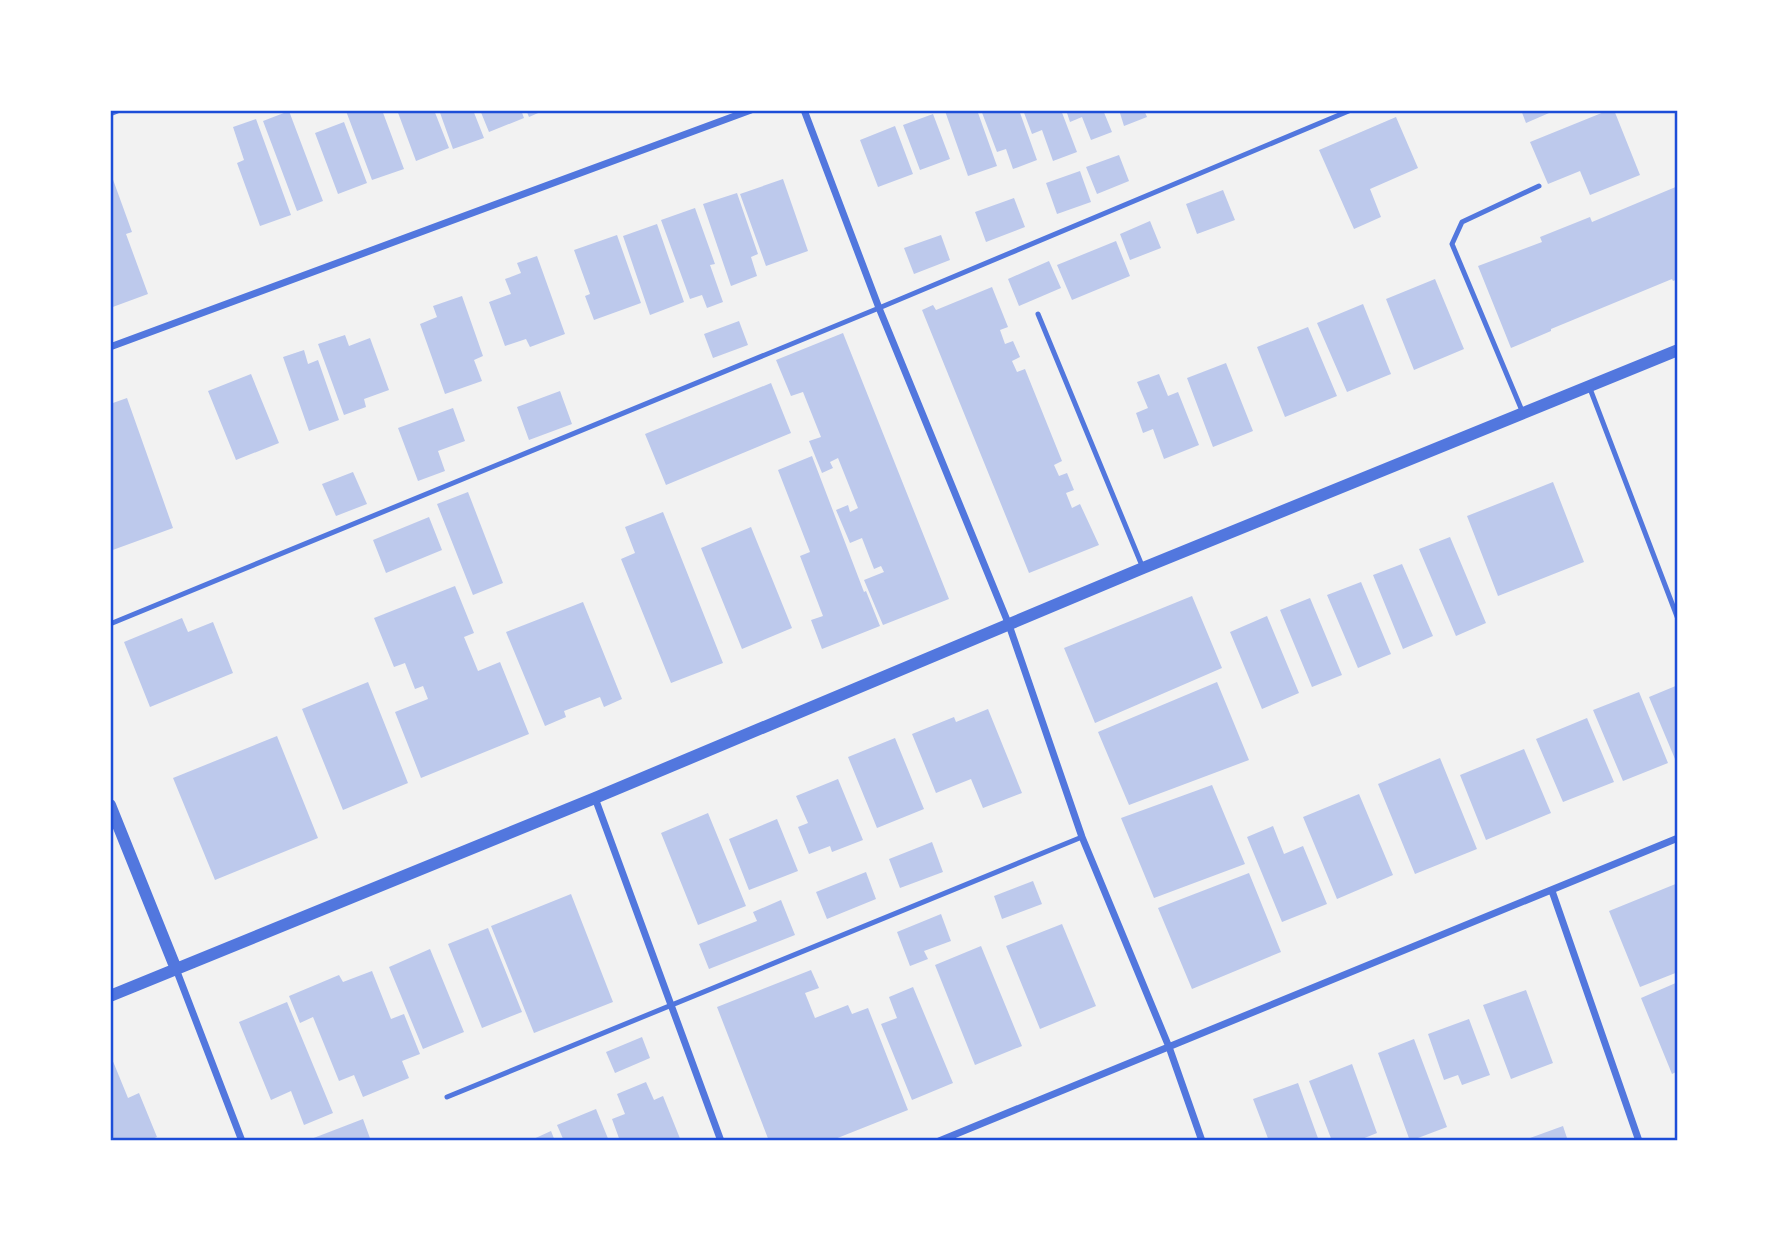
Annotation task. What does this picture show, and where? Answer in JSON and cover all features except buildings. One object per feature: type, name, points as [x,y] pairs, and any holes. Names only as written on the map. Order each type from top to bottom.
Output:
[{"type":"street","points":[[110,347],[751,110]]},
{"type":"street","points":[[804,110],[879,308],[1009,625],[1082,837],[1169,1047],[1202,1141]]},
{"type":"street","points":[[110,996],[595,798],[1143,568],[1678,350]]},
{"type":"street","points":[[595,798],[721,1141]]},
{"type":"street","points":[[110,805],[242,1141]]},
{"type":"street","points":[[939,1141],[1678,838]]},
{"type":"street","points":[[1552,891],[1639,1141]]},
{"type":"lane","points":[[110,114],[120,110]]},
{"type":"lane","points":[[110,624],[879,308],[1351,110]]},
{"type":"lane","points":[[1523,413],[1452,244],[1462,222],[1539,186]]},
{"type":"lane","points":[[1038,314],[1143,568]]},
{"type":"lane","points":[[1589,386],[1678,619]]},
{"type":"lane","points":[[447,1097],[1082,837]]}]
